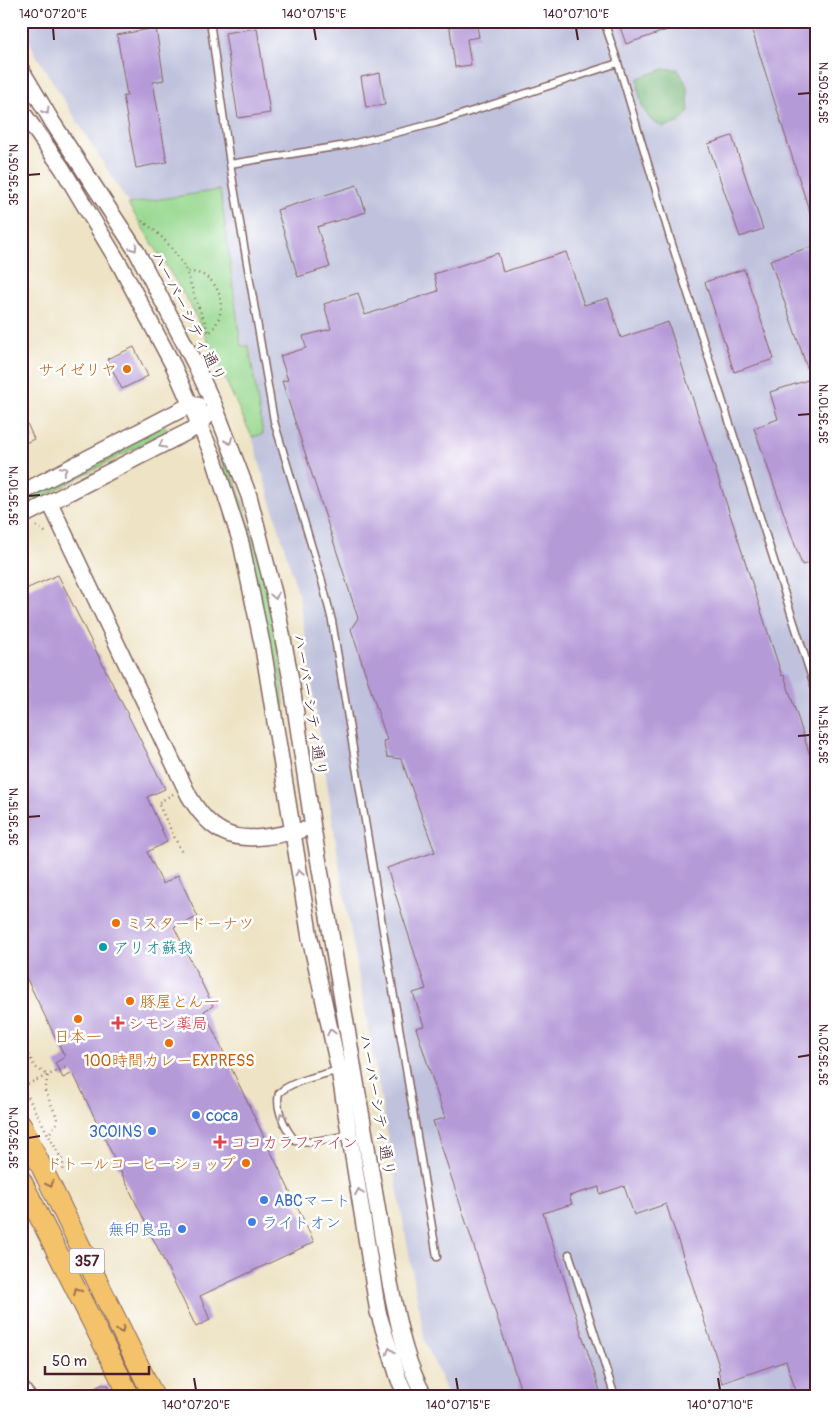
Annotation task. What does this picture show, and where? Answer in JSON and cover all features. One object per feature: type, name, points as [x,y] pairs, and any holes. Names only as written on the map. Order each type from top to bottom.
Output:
[{"type":"highway","name":"357","points":[[21,1124],[154,1397]]},
{"type":"highway","name":"357","points":[[21,1180],[130,1397]]},
{"type":"street","name":"ハーバーシティ通り","points":[[21,69],[53,123],[137,252],[215,407],[249,496],[274,593],[291,680],[313,828],[397,1320],[410,1361],[425,1397]]},
{"type":"street","name":"ハーバーシティ通り","points":[[21,110],[62,168],[120,265],[174,367],[213,456],[242,543],[263,648],[310,938],[339,1070],[378,1312],[399,1380],[407,1397]]},
{"type":"street","points":[[21,493],[190,405],[215,407]]},
{"type":"street","points":[[25,522],[50,503],[199,426],[215,407]]},
{"type":"street","points":[[50,503],[197,810],[208,822],[222,832],[235,837],[260,838],[313,828]]},
{"type":"street","points":[[21,1388],[28,1397]]},
{"type":"lane","points":[[210,21],[230,164],[274,421],[322,581],[332,621],[437,1257]]},
{"type":"lane","points":[[604,21],[670,238],[817,694]]},
{"type":"lane","points":[[230,164],[347,145],[436,123],[618,63]]},
{"type":"lane","points":[[339,1070],[315,1076],[283,1089],[278,1093],[278,1107],[290,1135],[295,1140],[310,1142],[350,1135]]},
{"type":"lane","points":[[569,1254],[615,1397]]},
{"type":"path","points":[[142,221],[165,240],[177,255],[187,272],[209,333],[216,327],[222,313],[221,299],[214,284],[209,279],[195,272],[187,272]]},
{"type":"path","points":[[25,522],[49,534]]},
{"type":"path","points":[[174,793],[158,803],[182,853]]},
{"type":"path","points":[[21,1042],[35,1067],[48,1075]]},
{"type":"path","points":[[22,1086],[69,1066]]},
{"type":"path","points":[[48,1075],[45,1091],[57,1117],[57,1123],[48,1135]]},
{"type":"shaded area","points":[[21,21],[817,21],[817,1397],[449,1397],[425,1342],[342,883],[299,597],[252,437],[263,434],[250,345],[242,346],[220,190],[128,203],[36,55],[21,25]]},
{"type":"green space","points":[[664,69],[678,69],[687,86],[689,111],[679,123],[663,127],[652,121],[645,112],[640,101],[638,78]]},
{"type":"green space","points":[[220,190],[241,346],[249,346],[263,434],[252,437],[191,306],[128,204]]},
{"type":"green space","points":[[164,425],[167,428],[166,431],[21,509],[21,500]]},
{"type":"green space","points":[[222,447],[251,528],[265,584],[281,668],[285,737],[259,590],[218,450]]},
{"type":"building","points":[[449,21],[476,21],[479,37],[467,39],[471,65],[455,67]]},
{"type":"building","points":[[618,21],[688,21],[688,23],[626,44]]},
{"type":"building","points":[[749,21],[817,21],[817,225],[814,226]]},
{"type":"building","points":[[156,28],[164,80],[153,82],[167,162],[136,168],[123,96],[127,96],[117,35]]},
{"type":"building","points":[[257,28],[270,113],[238,118],[225,33]]},
{"type":"building","points":[[380,73],[385,105],[366,107],[361,77]]},
{"type":"building","points":[[732,136],[763,229],[740,237],[708,144]]},
{"type":"building","points":[[357,185],[366,212],[317,227],[330,267],[298,277],[277,210]]},
{"type":"building","points":[[817,245],[817,561],[802,565],[754,428],[778,419],[770,392],[811,379],[770,260]]},
{"type":"building","points":[[566,252],[584,305],[608,298],[621,338],[668,322],[782,676],[784,675],[817,777],[817,1397],[798,1397],[786,1361],[722,1383],[718,1370],[720,1369],[666,1204],[634,1215],[624,1186],[600,1194],[599,1187],[569,1196],[572,1204],[543,1213],[602,1397],[523,1397],[433,1121],[445,1118],[416,1028],[424,1026],[413,993],[426,989],[387,868],[435,852],[401,759],[387,757],[383,741],[387,740],[351,629],[358,618],[282,381],[288,380],[280,356],[306,348],[303,336],[331,329],[324,304],[358,293],[365,315],[438,291],[434,274],[498,253],[503,272]]},
{"type":"building","points":[[744,269],[774,359],[734,372],[705,282]]},
{"type":"building","points":[[134,347],[148,376],[122,389],[107,359]]},
{"type":"building","points":[[21,410],[34,439],[21,445]]},
{"type":"building","name":"アリオ蘇我","points":[[58,575],[165,789],[147,797],[167,842],[147,852],[163,884],[178,875],[198,917],[174,927],[213,1006],[204,1011],[314,1242],[200,1296],[210,1320],[196,1327],[73,1073],[63,1078],[55,1063],[65,1057],[21,967],[21,591]]},
{"type":"building","points":[[101,1385],[108,1385],[114,1397],[79,1397]]},
{"type":"place","name":"サイゼリヤ","points":[[127,369]]},
{"type":"place","name":"ミスタードーナツ","points":[[116,923]]},
{"type":"place","name":"アリオ蘇我","points":[[103,947]]},
{"type":"place","name":"豚屋とん一","points":[[130,1001]]},
{"type":"place","name":"日本一","points":[[78,1019]]},
{"type":"place","name":"シモン薬局","points":[[118,1023]]},
{"type":"place","name":"100時間カレーEXPRESS","points":[[169,1043]]},
{"type":"place","name":"coca","points":[[196,1115]]},
{"type":"place","name":"3COINS","points":[[152,1131]]},
{"type":"place","name":"ココカラファイン","points":[[220,1142]]},
{"type":"place","name":"ドトールコーヒーショップ","points":[[246,1163]]},
{"type":"place","name":"ABCマート","points":[[264,1200]]},
{"type":"place","name":"ライトオン","points":[[252,1222]]},
{"type":"place","name":"無印良品","points":[[182,1229]]}]
